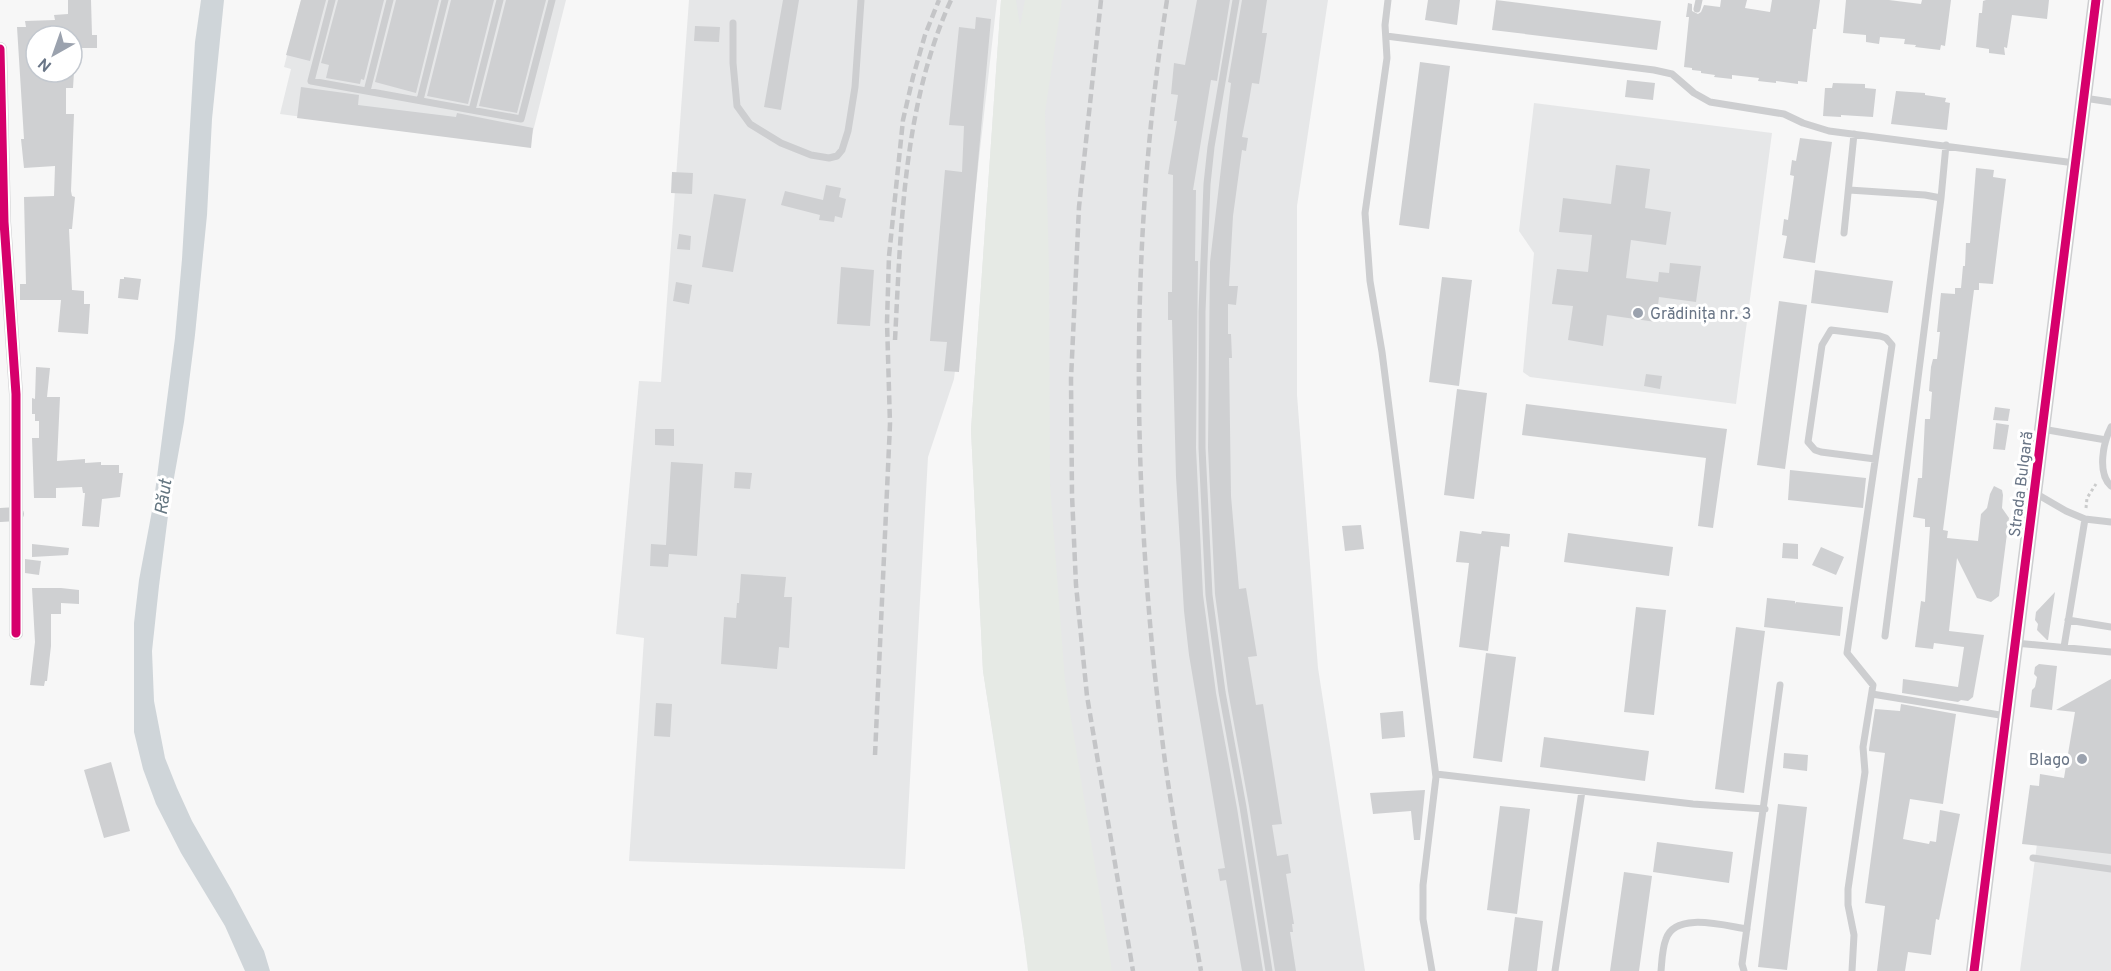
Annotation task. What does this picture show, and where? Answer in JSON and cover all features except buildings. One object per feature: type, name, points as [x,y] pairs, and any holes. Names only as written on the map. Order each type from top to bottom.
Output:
[{"type":"street","name":"Strada Bulgară","points":[[1974,971],[2096,0]]},
{"type":"street","points":[[0,49],[4,222],[16,394],[16,633]]},
{"type":"street","points":[[0,515],[17,514]]},
{"type":"lane","points":[[332,0],[311,81],[521,119],[552,0]]},
{"type":"lane","points":[[367,91],[390,0]]},
{"type":"lane","points":[[420,100],[445,0]]},
{"type":"lane","points":[[472,110],[500,0]]},
{"type":"lane","points":[[733,23],[733,63],[737,106],[750,124],[781,143],[811,155],[829,158],[837,156],[842,150],[848,131],[855,87],[861,0]]},
{"type":"lane","points":[[1236,0],[1210,147],[1207,184],[1202,301],[1202,448],[1209,595],[1222,692],[1269,971]]},
{"type":"lane","points":[[1388,0],[1385,25],[1387,58],[1365,213],[1367,250],[1436,774],[1423,885],[1423,920],[1432,971]]},
{"type":"lane","points":[[1697,9],[1699,0]]},
{"type":"lane","points":[[1386,36],[1663,72],[1672,74],[1694,93],[1710,102],[1773,111],[1829,131],[2075,163]]},
{"type":"lane","points":[[2084,98],[2111,102]]},
{"type":"lane","points":[[1844,233],[1854,134]]},
{"type":"lane","points":[[1885,636],[1946,145]]},
{"type":"lane","points":[[1849,190],[1941,198]]},
{"type":"lane","points":[[1852,971],[1854,935],[1848,905],[1848,890],[1865,772],[1863,747],[1872,694],[1871,681],[1848,654],[1892,345],[1886,338],[1880,336],[1831,330],[1822,345],[1808,442],[1815,450],[1821,452],[1875,459]]},
{"type":"lane","points":[[2111,427],[2106,440],[2103,461],[2104,477],[2111,486]]},
{"type":"lane","name":"Strada Bulgară","points":[[2042,429],[2106,440]]},
{"type":"lane","points":[[2034,493],[2085,519],[2111,522]]},
{"type":"lane","points":[[2064,647],[2085,519]]},
{"type":"lane","points":[[2068,620],[2111,627]]},
{"type":"lane","points":[[2015,643],[2111,652]]},
{"type":"lane","points":[[1744,971],[1742,964],[1765,809],[1780,685]]},
{"type":"lane","points":[[1872,694],[2006,716]]},
{"type":"lane","points":[[1436,774],[1727,807],[1765,809]]},
{"type":"lane","points":[[1555,971],[1582,791]]},
{"type":"lane","points":[[2033,858],[2111,868]]},
{"type":"lane","points":[[1660,971],[1665,939],[1669,932],[1677,926],[1693,922],[1747,929]]},
{"type":"path","points":[[2085,519],[2088,498],[2093,488],[2104,477]]},
{"type":"shaded area","points":[[301,0],[566,0],[529,147],[280,114],[291,69],[284,67]]},
{"type":"shaded area","points":[[689,0],[997,0],[954,379],[928,457],[905,869],[629,861],[644,638],[616,634],[639,381],[661,382]]},
{"type":"shaded area","points":[[1001,0],[1328,0],[1297,206],[1297,395],[1318,668],[1365,971],[1029,971],[983,671],[971,430]]},
{"type":"shaded area","points":[[1001,0],[1016,0],[1020,26],[1025,0],[1062,0],[1045,112],[1049,269],[1050,484],[1065,681],[1112,971],[1028,971],[1019,898],[983,671],[971,430]]},
{"type":"shaded area","name":"Grădinița nr. 3","points":[[1534,103],[1772,133],[1736,404],[1530,377],[1523,372],[1534,253],[1519,231]]},
{"type":"shaded area","points":[[2037,844],[2111,851],[2111,971],[2020,971]]},
{"type":"water","name":"Răut","points":[[201,0],[224,0],[195,335],[184,422],[170,500],[152,651],[154,701],[165,758],[177,788],[192,821],[264,951],[270,971],[245,971],[225,926],[181,853],[156,804],[143,769],[134,732],[134,623],[139,580],[154,500],[175,338],[195,42]]},
{"type":"railway","points":[[875,755],[890,424],[887,322],[889,256],[903,120],[925,35],[939,0]]},
{"type":"railway","points":[[895,340],[903,210],[914,124],[935,40],[951,0]]},
{"type":"railway","points":[[1101,0],[1079,207],[1071,379],[1072,495],[1076,585],[1087,696],[1133,971]]},
{"type":"railway","points":[[1167,0],[1146,181],[1139,364],[1140,456],[1144,547],[1161,729],[1174,820],[1201,971]]},
{"type":"cycle path","points":[[1974,971],[2096,0]]},
{"type":"cycle path","points":[[0,49],[4,222],[16,394],[16,633]]},
{"type":"place","name":"Grădinița nr. 3","points":[[1638,313]]},
{"type":"place","name":"Blago","points":[[2082,759]]}]
